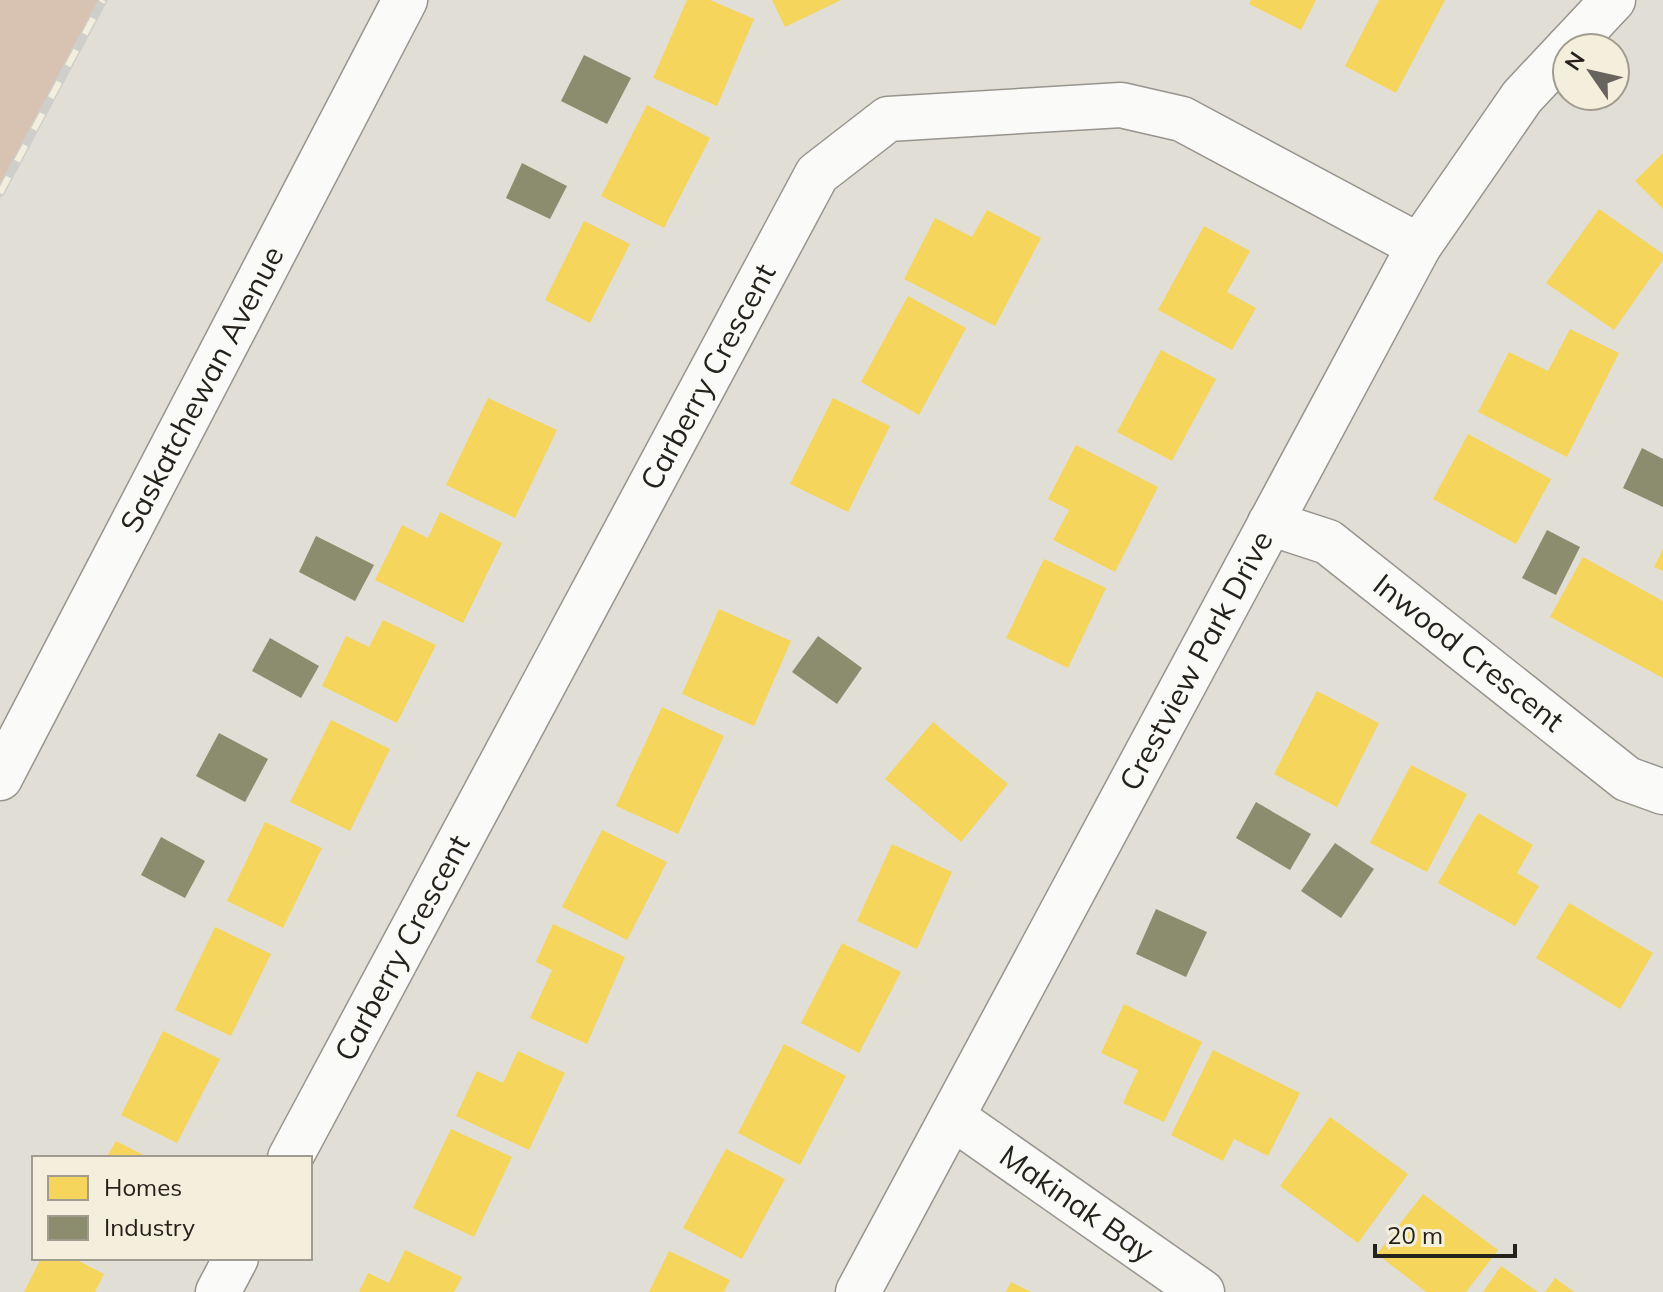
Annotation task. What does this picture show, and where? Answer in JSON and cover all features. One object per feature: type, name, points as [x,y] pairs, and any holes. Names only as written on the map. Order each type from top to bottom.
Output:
[{"type":"street","name":"Saskatchewan Avenue","points":[[0,778],[405,0]]},
{"type":"street","name":"Crestview Park Drive","points":[[1583,32],[1613,0]]},
{"type":"street","name":"Crestview Park Drive","points":[[858,1292],[1419,246],[1522,97],[1551,66]]},
{"type":"street","name":"Carberry Crescent","points":[[291,1156],[817,174],[888,119],[1121,105],[1182,119],[1419,246]]},
{"type":"street","name":"Inwood Crescent","points":[[1270,523],[1328,542],[1627,779],[1663,792]]},
{"type":"street","name":"Makinak Bay","points":[[952,1117],[1202,1292]]},
{"type":"street","points":[[218,1292],[235,1260]]},
{"type":"shaded area","points":[[0,0],[103,0],[0,193]]},
{"type":"building: Homes","points":[[687,0],[710,0],[754,19],[717,106],[653,78]]},
{"type":"building: Homes","points":[[772,0],[841,0],[785,27]]},
{"type":"building: Homes","points":[[1251,0],[1316,0],[1301,30],[1249,4]]},
{"type":"building: Homes","points":[[1379,0],[1445,0],[1396,93],[1345,66]]},
{"type":"building: Homes","points":[[647,105],[710,138],[664,228],[601,196]]},
{"type":"building: Homes","points":[[1663,153],[1663,209],[1635,181]]},
{"type":"building: Homes","points":[[1599,209],[1663,254],[1663,260],[1614,330],[1546,283]]},
{"type":"building: Homes","points":[[987,210],[1041,238],[995,326],[904,279],[935,218],[972,237]]},
{"type":"building: Homes","points":[[584,221],[630,244],[590,323],[545,300]]},
{"type":"building: Homes","points":[[1204,226],[1250,251],[1227,292],[1256,308],[1232,350],[1158,310]]},
{"type":"building: Homes","points":[[908,296],[966,328],[919,415],[861,382]]},
{"type":"building: Homes","points":[[1570,329],[1619,353],[1567,457],[1478,412],[1509,352],[1548,371]]},
{"type":"building: Homes","points":[[1161,350],[1216,379],[1172,461],[1117,432]]},
{"type":"building: Homes","points":[[488,398],[557,430],[515,518],[446,485]]},
{"type":"building: Homes","points":[[833,398],[890,426],[848,512],[790,484]]},
{"type":"building: Homes","points":[[1468,434],[1551,479],[1516,544],[1433,499]]},
{"type":"building: Homes","points":[[1076,445],[1158,487],[1115,572],[1053,540],[1069,510],[1048,499]]},
{"type":"building: Homes","points":[[440,512],[502,543],[463,623],[375,580],[402,525],[428,538]]},
{"type":"building: Homes","points":[[1663,549],[1663,571],[1654,567]]},
{"type":"building: Homes","points":[[1583,557],[1663,601],[1663,678],[1550,617]]},
{"type":"building: Homes","points":[[1044,559],[1106,588],[1068,668],[1006,638]]},
{"type":"building: Homes","points":[[719,609],[791,641],[754,726],[682,694]]},
{"type":"building: Homes","points":[[383,620],[436,645],[397,723],[322,686],[346,636],[369,647]]},
{"type":"building: Homes","points":[[1317,691],[1379,723],[1337,807],[1274,774]]},
{"type":"building: Homes","points":[[662,707],[724,736],[678,834],[616,806]]},
{"type":"building: Homes","points":[[331,720],[390,749],[350,831],[290,802]]},
{"type":"building: Homes","points":[[933,722],[1008,784],[961,842],[885,779]]},
{"type":"building: Homes","points":[[1411,765],[1467,794],[1427,872],[1370,843]]},
{"type":"building: Homes","points":[[1478,813],[1533,845],[1517,873],[1539,886],[1515,926],[1438,883]]},
{"type":"building: Homes","points":[[265,822],[322,848],[283,928],[227,901]]},
{"type":"building: Homes","points":[[602,830],[667,862],[627,940],[562,907]]},
{"type":"building: Homes","points":[[892,844],[952,872],[917,949],[857,921]]},
{"type":"building: Homes","points":[[1569,903],[1653,953],[1620,1009],[1536,958]]},
{"type":"building: Homes","points":[[553,924],[625,957],[587,1044],[530,1018],[552,970],[536,962]]},
{"type":"building: Homes","points":[[215,927],[271,954],[231,1036],[175,1010]]},
{"type":"building: Homes","points":[[842,943],[901,972],[859,1053],[801,1023]]},
{"type":"building: Homes","points":[[1124,1004],[1202,1042],[1164,1122],[1123,1103],[1138,1070],[1101,1053]]},
{"type":"building: Homes","points":[[163,1031],[220,1059],[177,1143],[121,1115]]},
{"type":"building: Homes","points":[[784,1044],[846,1076],[800,1165],[738,1133]]},
{"type":"building: Homes","points":[[1213,1050],[1300,1093],[1268,1156],[1234,1139],[1223,1161],[1171,1135]]},
{"type":"building: Homes","points":[[518,1051],[565,1073],[529,1150],[456,1116],[477,1071],[503,1083]]},
{"type":"building: Homes","points":[[1330,1117],[1408,1174],[1358,1243],[1280,1186]]},
{"type":"building: Homes","points":[[451,1129],[512,1157],[474,1237],[413,1208]]},
{"type":"building: Homes","points":[[116,1141],[145,1156],[107,1156]]},
{"type":"building: Homes","points":[[726,1149],[785,1179],[742,1259],[683,1228]]},
{"type":"building: Homes","points":[[1423,1194],[1498,1250],[1466,1292],[1426,1292],[1377,1254]]},
{"type":"building: Homes","points":[[405,1250],[462,1277],[454,1292],[359,1292],[368,1273],[389,1283]]},
{"type":"building: Homes","points":[[669,1251],[730,1280],[724,1292],[649,1292]]},
{"type":"building: Homes","points":[[40,1260],[77,1260],[104,1274],[95,1292],[24,1292]]},
{"type":"building: Homes","points":[[1501,1266],[1538,1292],[1483,1292]]},
{"type":"building: Homes","points":[[1555,1278],[1574,1292],[1545,1292]]},
{"type":"building: Homes","points":[[1011,1282],[1031,1292],[1006,1292]]},
{"type":"building: Industry","points":[[584,55],[631,78],[607,124],[561,101]]},
{"type":"building: Industry","points":[[522,163],[567,186],[550,219],[506,198]]},
{"type":"building: Industry","points":[[1642,448],[1663,459],[1663,507],[1623,488]]},
{"type":"building: Industry","points":[[1547,530],[1580,547],[1556,595],[1522,578]]},
{"type":"building: Industry","points":[[316,536],[374,565],[355,601],[299,572]]},
{"type":"building: Industry","points":[[818,636],[862,668],[837,704],[792,672]]},
{"type":"building: Industry","points":[[270,638],[319,666],[301,698],[252,671]]},
{"type":"building: Industry","points":[[219,733],[268,759],[245,802],[196,776]]},
{"type":"building: Industry","points":[[1256,802],[1311,834],[1290,870],[1236,838]]},
{"type":"building: Industry","points":[[161,837],[205,861],[185,898],[141,875]]},
{"type":"building: Industry","points":[[1335,843],[1374,869],[1341,918],[1301,891]]},
{"type":"building: Industry","points":[[1156,909],[1207,932],[1186,977],[1136,954]]},
{"type":"railway","points":[[0,193],[103,0]]}]
